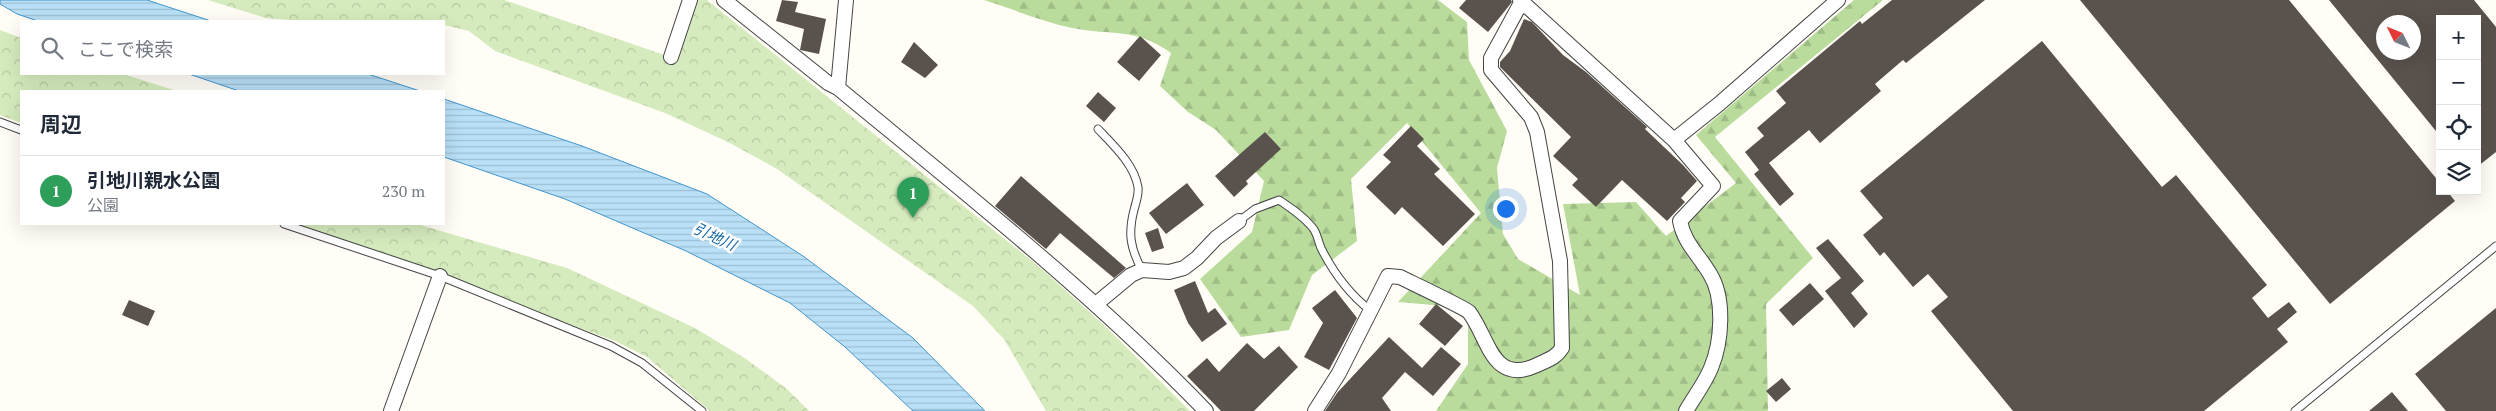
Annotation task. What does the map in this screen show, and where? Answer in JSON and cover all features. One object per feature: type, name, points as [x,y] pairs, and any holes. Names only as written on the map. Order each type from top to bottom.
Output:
[{"type":"street","points":[[671,57],[690,0]]},
{"type":"street","points":[[724,0],[828,83],[838,88],[1096,304],[1206,411]]},
{"type":"street","points":[[838,88],[846,0]]},
{"type":"street","points":[[1315,411],[1339,373],[1388,276],[1400,277],[1468,311],[1491,352],[1504,367],[1525,371],[1557,356],[1562,348],[1560,261],[1537,132],[1531,117],[1491,70],[1491,58],[1521,0],[1674,140],[1713,186],[1680,220],[1688,244],[1710,274],[1719,300],[1716,354],[1711,369],[1686,411]]},
{"type":"street","points":[[1674,140],[1719,104],[1838,0]]},
{"type":"street","points":[[1096,304],[1131,275],[1142,270],[1169,272],[1184,268],[1197,258],[1216,238],[1239,221]]},
{"type":"street","points":[[391,411],[440,276]]},
{"type":"lane","points":[[0,122],[20,130]]},
{"type":"lane","points":[[1098,129],[1116,148],[1130,168],[1138,185],[1138,195],[1130,227],[1130,239],[1134,254],[1142,270]]},
{"type":"lane","points":[[1239,221],[1255,209],[1279,200],[1293,209],[1313,228],[1322,250],[1342,285],[1352,296],[1371,310]]},
{"type":"lane","points":[[287,225],[440,276],[611,346],[642,363],[702,411]]},
{"type":"lane","points":[[2296,411],[2496,246]]},
{"type":"green space","points":[[208,0],[504,0],[676,59],[696,0],[707,0],[1042,269],[1108,329],[1190,411],[1046,411],[1004,339],[973,306],[777,169],[728,142],[665,113],[495,51],[469,31],[445,25],[445,20],[290,20],[266,18]]},
{"type":"green space","points":[[984,0],[1438,0],[1467,22],[1469,60],[1507,131],[1497,168],[1503,234],[1518,259],[1580,295],[1563,204],[1636,202],[1666,236],[1736,183],[1696,135],[1854,0],[1883,0],[1715,137],[1813,258],[1766,304],[1768,411],[1436,411],[1468,364],[1468,308],[1398,302],[1481,213],[1407,123],[1351,179],[1357,241],[1312,275],[1289,330],[1241,337],[1200,279],[1252,232],[1264,181],[1216,130],[1188,112],[1160,86],[1171,53],[1146,39],[1123,34],[1072,28]]},
{"type":"green space","points":[[0,30],[20,38],[20,75],[126,75],[174,90],[20,90],[20,123],[0,115]]},
{"type":"green space","points":[[300,225],[420,225],[567,268],[695,328],[746,359],[787,389],[809,411],[710,411],[647,357],[615,341]]},
{"type":"water","points":[[0,0],[147,0],[208,20],[35,20],[17,14],[0,4]]},
{"type":"water","points":[[192,75],[371,75],[417,90],[236,90]]},
{"type":"water","name":"引地川","points":[[445,99],[582,146],[707,194],[803,256],[913,338],[985,411],[913,411],[845,347],[790,303],[686,251],[565,199],[445,157]]},
{"type":"building","points":[[782,0],[798,2],[795,12],[826,19],[819,54],[800,50],[804,29],[776,21]]},
{"type":"building","points":[[1466,0],[1511,0],[1512,2],[1488,32],[1459,8]]},
{"type":"building","points":[[1892,0],[1985,0],[1906,63],[1903,60],[1875,84],[1881,91],[1820,143],[1809,130],[1769,163],[1794,194],[1780,206],[1754,174],[1759,170],[1745,152],[1764,136],[1757,128],[1786,103],[1776,91],[1860,21],[1862,24]]},
{"type":"building","points":[[2080,0],[2289,0],[2436,178],[2436,195],[2450,195],[2455,201],[2330,304]]},
{"type":"building","points":[[2329,0],[2474,0],[2496,27],[2496,152],[2481,164],[2481,15],[2436,15],[2436,131],[2378,60],[2421,60],[2421,15],[2376,15],[2376,58]]},
{"type":"building","points":[[1524,19],[1532,22],[1563,55],[1586,72],[1647,127],[1645,129],[1697,181],[1681,198],[1685,202],[1667,221],[1622,180],[1596,207],[1572,185],[1578,179],[1553,156],[1571,137],[1500,67],[1500,62],[1510,51]]},
{"type":"building","points":[[1140,36],[1161,55],[1139,81],[1117,62]]},
{"type":"building","points":[[2042,41],[2162,187],[2176,175],[2267,285],[2252,298],[2268,318],[2289,302],[2297,312],[2277,329],[2288,342],[2204,411],[2013,411],[1931,311],[1948,297],[1928,274],[1913,287],[1884,252],[1880,256],[1863,235],[1883,218],[1860,191]]},
{"type":"building","points":[[914,42],[938,65],[925,78],[901,62]]},
{"type":"building","points":[[1098,92],[1116,108],[1104,122],[1086,106]]},
{"type":"building","points":[[1411,126],[1424,139],[1417,146],[1440,169],[1434,174],[1475,214],[1443,246],[1402,207],[1395,215],[1366,187],[1391,162],[1383,155]]},
{"type":"building","points":[[1265,132],[1281,149],[1246,181],[1248,184],[1234,197],[1215,176]]},
{"type":"building","points":[[1021,176],[1126,268],[1114,278],[1060,233],[1046,249],[995,206]]},
{"type":"building","points":[[1187,183],[1204,205],[1166,234],[1149,213]]},
{"type":"building","points":[[1158,228],[1164,248],[1152,252],[1145,233]]},
{"type":"building","points":[[1828,239],[1864,281],[1851,293],[1868,314],[1854,328],[1825,291],[1841,278],[1816,248]]},
{"type":"building","points":[[1195,281],[1208,313],[1215,308],[1227,324],[1202,342],[1188,323],[1174,290]]},
{"type":"building","points":[[1810,283],[1824,299],[1793,326],[1779,310]]},
{"type":"building","points":[[1335,290],[1357,318],[1329,370],[1304,357],[1323,323],[1312,308]]},
{"type":"building","points":[[129,300],[155,311],[148,326],[122,315]]},
{"type":"building","points":[[1436,304],[1463,326],[1445,346],[1419,324]]},
{"type":"building","points":[[2496,308],[2496,411],[2446,411],[2415,374]]},
{"type":"building","points":[[1389,337],[1422,368],[1441,347],[1461,364],[1433,396],[1405,372],[1382,398],[1391,411],[1325,411],[1337,393]]},
{"type":"building","points":[[1247,343],[1264,359],[1279,346],[1298,367],[1254,411],[1221,411],[1187,376],[1207,358],[1219,372]]},
{"type":"building","points":[[1782,378],[1791,389],[1776,402],[1766,391]]},
{"type":"building","points":[[2392,392],[2408,411],[2369,411]]},
{"type":"place","name":"引地川親水公園","points":[[913,218]]}]
